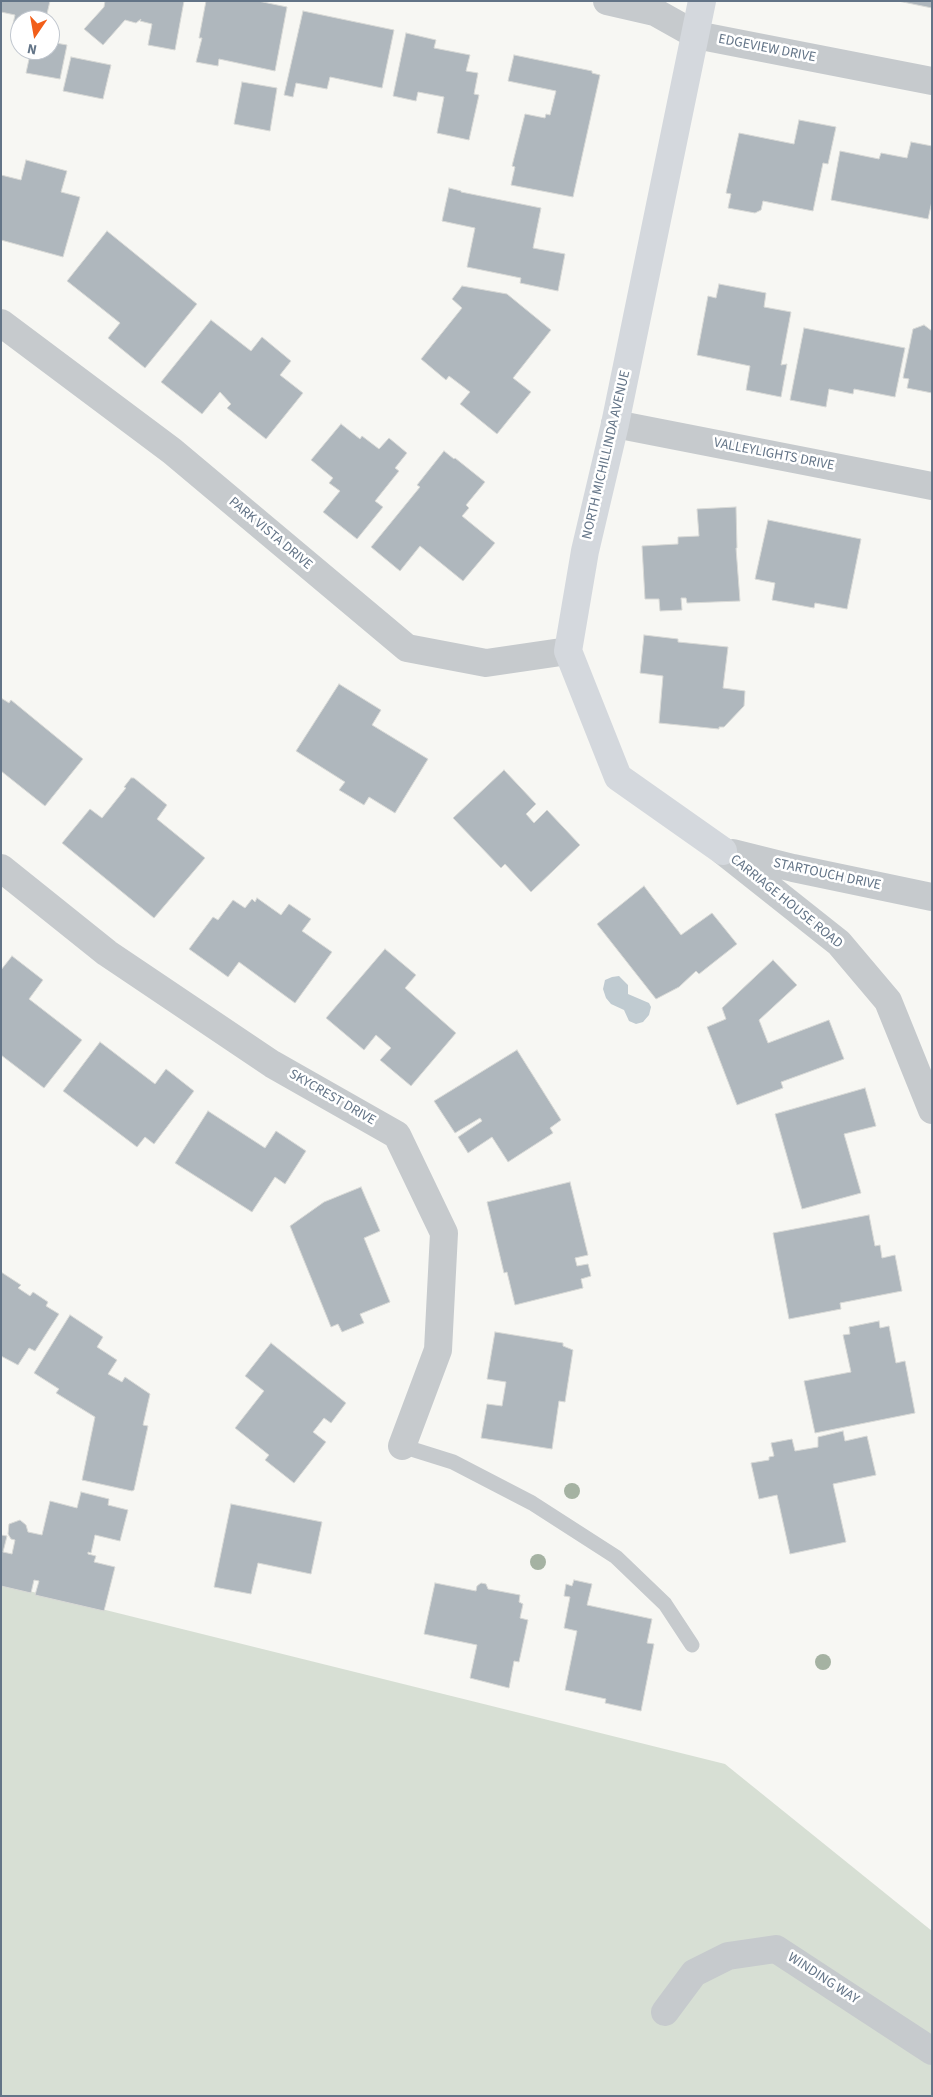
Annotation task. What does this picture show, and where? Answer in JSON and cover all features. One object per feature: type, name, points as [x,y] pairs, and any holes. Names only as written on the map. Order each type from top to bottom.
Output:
[{"type":"street","name":"EDGEVIEW DRIVE","points":[[607,1],[655,12],[696,35],[932,81]]},
{"type":"street","name":"NORTH MICHILLINDA AVENUE","points":[[568,651],[585,550],[616,424],[702,1]]},
{"type":"street","name":"PARK VISTA DRIVE","points":[[1,324],[172,452],[408,648],[486,663],[568,651]]},
{"type":"street","name":"VALLEYLIGHTS DRIVE","points":[[616,424],[932,486]]},
{"type":"street","points":[[568,651],[618,777],[723,851]]},
{"type":"street","name":"STARTOUCH DRIVE","points":[[723,851],[793,868],[932,896]]},
{"type":"street","name":"CARRIAGE HOUSE ROAD","points":[[723,851],[839,944],[888,1001],[932,1110]]},
{"type":"street","name":"SKYCREST DRIVE","points":[[1,868],[107,952],[272,1064],[397,1135],[444,1233],[438,1350],[402,1446]]},
{"type":"street","name":"WINDING WAY","points":[[666,2012],[694,1973],[728,1956],[776,1949],[932,2051]]},
{"type":"lane","points":[[402,1446],[453,1462],[532,1504],[616,1557],[665,1604],[692,1645]]},
{"type":"shaded area","points":[[619,976],[628,985],[628,994],[649,1003],[651,1007],[649,1015],[643,1022],[636,1024],[629,1021],[624,1010],[611,1004],[606,998],[603,989],[605,980]]},
{"type":"shaded area","points":[[1,1584],[725,1764],[932,1931],[932,2096],[1,2096]]},
{"type":"building","points":[[1,1],[50,1],[48,10],[10,10],[10,14],[1,12]]},
{"type":"building","points":[[105,1],[184,1],[175,50],[148,45],[152,24],[140,21],[141,19],[136,23],[125,20],[103,45],[84,29],[104,7]]},
{"type":"building","points":[[206,1],[258,1],[287,7],[275,71],[219,59],[218,66],[196,62],[202,38],[199,38]]},
{"type":"building","points":[[898,1],[932,1],[932,8]]},
{"type":"building","points":[[303,11],[394,30],[382,88],[330,77],[327,89],[296,83],[293,97],[284,95]]},
{"type":"building","points":[[406,33],[436,40],[434,48],[470,55],[466,71],[478,73],[474,94],[479,95],[469,140],[437,133],[444,97],[418,92],[416,101],[393,96]]},
{"type":"building","points":[[60,44],[67,45],[60,79],[26,73],[29,60],[60,60]]},
{"type":"building","points":[[514,55],[592,71],[592,73],[600,75],[573,197],[511,185],[515,167],[512,166],[525,114],[545,118],[546,114],[550,115],[556,91],[508,81]]},
{"type":"building","points":[[71,57],[111,65],[103,99],[63,91]]},
{"type":"building","points":[[242,82],[277,88],[270,131],[234,124]]},
{"type":"building","points":[[799,120],[836,127],[828,164],[823,163],[813,211],[763,201],[761,210],[755,213],[728,208],[731,194],[726,193],[739,133],[794,144]]},
{"type":"building","points":[[911,142],[932,146],[932,201],[928,219],[831,200],[840,151],[879,159],[881,153],[907,158]]},
{"type":"building","points":[[26,160],[67,171],[61,192],[80,197],[63,257],[1,240],[1,175],[21,180]]},
{"type":"building","points":[[449,188],[541,208],[533,248],[565,254],[558,291],[520,283],[521,278],[467,267],[475,228],[442,221]]},
{"type":"building","points":[[107,231],[197,304],[145,368],[108,338],[120,323],[67,281]]},
{"type":"building","points":[[719,284],[766,293],[764,307],[791,312],[781,365],[787,364],[781,397],[746,390],[750,366],[697,355],[708,296],[716,298]]},
{"type":"building","points":[[462,286],[507,294],[551,330],[513,378],[531,392],[497,434],[460,404],[470,392],[449,376],[446,380],[421,359],[462,308],[452,299]]},
{"type":"building","points":[[211,320],[251,351],[262,337],[291,361],[280,375],[303,393],[266,439],[227,408],[231,404],[220,392],[202,414],[161,382]]},
{"type":"building","points":[[924,325],[932,331],[932,393],[907,388],[909,379],[903,378],[913,329]]},
{"type":"building","points":[[804,328],[905,348],[895,397],[854,389],[853,394],[829,389],[826,407],[790,400]]},
{"type":"building","points":[[341,424],[360,439],[362,436],[379,449],[389,438],[407,453],[395,468],[399,471],[375,501],[383,507],[357,539],[323,512],[340,491],[329,483],[333,478],[311,460]]},
{"type":"building","points":[[444,451],[485,482],[466,505],[469,508],[462,516],[495,543],[463,581],[420,546],[400,571],[371,547],[420,487],[417,485]]},
{"type":"building","points":[[736,507],[736,548],[740,601],[687,603],[686,598],[681,598],[682,610],[660,611],[659,599],[645,599],[642,546],[678,544],[678,537],[699,536],[697,509]]},
{"type":"building","points":[[768,520],[861,539],[847,609],[815,603],[814,608],[772,600],[775,583],[755,579]]},
{"type":"building","points":[[644,635],[678,639],[678,642],[728,647],[723,688],[745,691],[744,706],[724,727],[719,727],[719,729],[659,723],[663,676],[640,673]]},
{"type":"building","points":[[339,684],[381,710],[372,725],[428,759],[395,813],[369,797],[364,805],[339,790],[345,782],[296,751]]},
{"type":"building","points":[[1,698],[9,703],[11,700],[83,759],[45,806],[1,771]]},
{"type":"building","points":[[504,770],[536,804],[526,814],[534,823],[547,810],[580,845],[531,892],[505,864],[501,868],[453,818]]},
{"type":"building","points":[[131,778],[134,778],[167,805],[157,819],[205,858],[154,918],[62,843],[90,809],[102,818],[126,788],[124,787]]},
{"type":"building","points":[[644,886],[681,935],[712,913],[737,944],[699,974],[696,971],[679,987],[656,999],[597,924]]},
{"type":"building","points":[[257,898],[281,915],[289,904],[311,919],[302,931],[332,952],[295,1003],[239,962],[228,977],[189,949],[213,917],[218,920],[233,900],[245,908],[252,899],[255,902]]},
{"type":"building","points":[[385,949],[416,975],[405,988],[456,1033],[411,1086],[380,1060],[391,1048],[376,1035],[364,1050],[326,1018]]},
{"type":"building","points":[[12,956],[43,980],[29,999],[82,1040],[44,1088],[1,1055],[1,970]]},
{"type":"building","points":[[773,960],[797,985],[759,1020],[768,1043],[829,1020],[844,1059],[781,1082],[783,1088],[737,1105],[707,1027],[726,1019],[722,1008]]},
{"type":"building","points":[[100,1042],[155,1084],[166,1069],[194,1091],[154,1144],[145,1137],[137,1147],[63,1091]]},
{"type":"building","points":[[517,1050],[561,1120],[550,1128],[553,1133],[508,1162],[492,1137],[468,1153],[458,1137],[482,1121],[480,1118],[455,1133],[434,1101]]},
{"type":"building","points":[[865,1088],[876,1126],[844,1134],[861,1193],[802,1209],[775,1114]]},
{"type":"building","points":[[208,1111],[265,1148],[276,1131],[306,1151],[285,1184],[275,1177],[252,1212],[175,1163]]},
{"type":"building","points":[[570,1182],[588,1255],[575,1258],[577,1266],[588,1264],[591,1276],[581,1279],[583,1288],[515,1305],[507,1272],[504,1273],[487,1202]]},
{"type":"building","points":[[361,1187],[380,1231],[364,1238],[390,1302],[360,1314],[364,1323],[342,1332],[338,1324],[331,1327],[290,1226],[324,1202]]},
{"type":"building","points":[[869,1215],[875,1246],[880,1245],[882,1258],[895,1255],[902,1291],[840,1303],[841,1309],[789,1319],[773,1233]]},
{"type":"building","points":[[1,1272],[21,1285],[18,1288],[30,1296],[33,1292],[48,1302],[46,1306],[59,1314],[35,1351],[29,1348],[18,1365],[1,1356]]},
{"type":"building","points":[[70,1315],[103,1337],[97,1347],[117,1360],[108,1374],[122,1382],[125,1377],[150,1394],[143,1425],[148,1426],[134,1490],[132,1491],[82,1480],[95,1417],[56,1393],[59,1389],[34,1373]]},
{"type":"building","points":[[879,1321],[880,1328],[889,1326],[896,1363],[905,1361],[915,1413],[815,1433],[804,1381],[851,1372],[843,1335],[850,1334],[849,1327]]},
{"type":"building","points":[[495,1332],[563,1343],[563,1346],[573,1350],[565,1402],[559,1401],[552,1449],[481,1438],[487,1404],[502,1406],[506,1382],[487,1379]]},
{"type":"building","points":[[271,1343],[346,1403],[331,1423],[324,1418],[313,1432],[326,1442],[294,1483],[265,1460],[269,1455],[235,1428],[264,1391],[245,1376]]},
{"type":"building","points":[[843,1431],[845,1441],[867,1436],[876,1475],[833,1484],[846,1542],[790,1554],[777,1495],[759,1499],[751,1463],[769,1460],[769,1457],[774,1456],[771,1443],[792,1439],[795,1451],[818,1447],[818,1437]]},
{"type":"building","points":[[81,1492],[109,1499],[108,1505],[128,1510],[120,1541],[95,1535],[91,1553],[88,1552],[88,1554],[96,1556],[94,1562],[115,1567],[104,1611],[35,1595],[39,1581],[34,1580],[31,1593],[1,1586],[1,1535],[7,1536],[3,1552],[12,1554],[15,1540],[11,1539],[8,1534],[9,1524],[20,1520],[26,1525],[28,1532],[42,1535],[50,1501],[77,1508]]},
{"type":"building","points":[[231,1504],[322,1522],[311,1574],[258,1563],[251,1594],[214,1587]]},
{"type":"building","points":[[574,1580],[592,1584],[587,1605],[652,1619],[647,1643],[654,1644],[641,1711],[605,1703],[606,1699],[565,1690],[577,1631],[564,1628],[570,1597],[564,1596],[566,1584],[572,1586]]},
{"type":"building","points":[[435,1583],[476,1591],[477,1586],[481,1583],[486,1584],[488,1589],[520,1595],[519,1602],[523,1604],[520,1618],[528,1620],[519,1662],[514,1661],[509,1688],[470,1678],[477,1645],[424,1634]]}]
